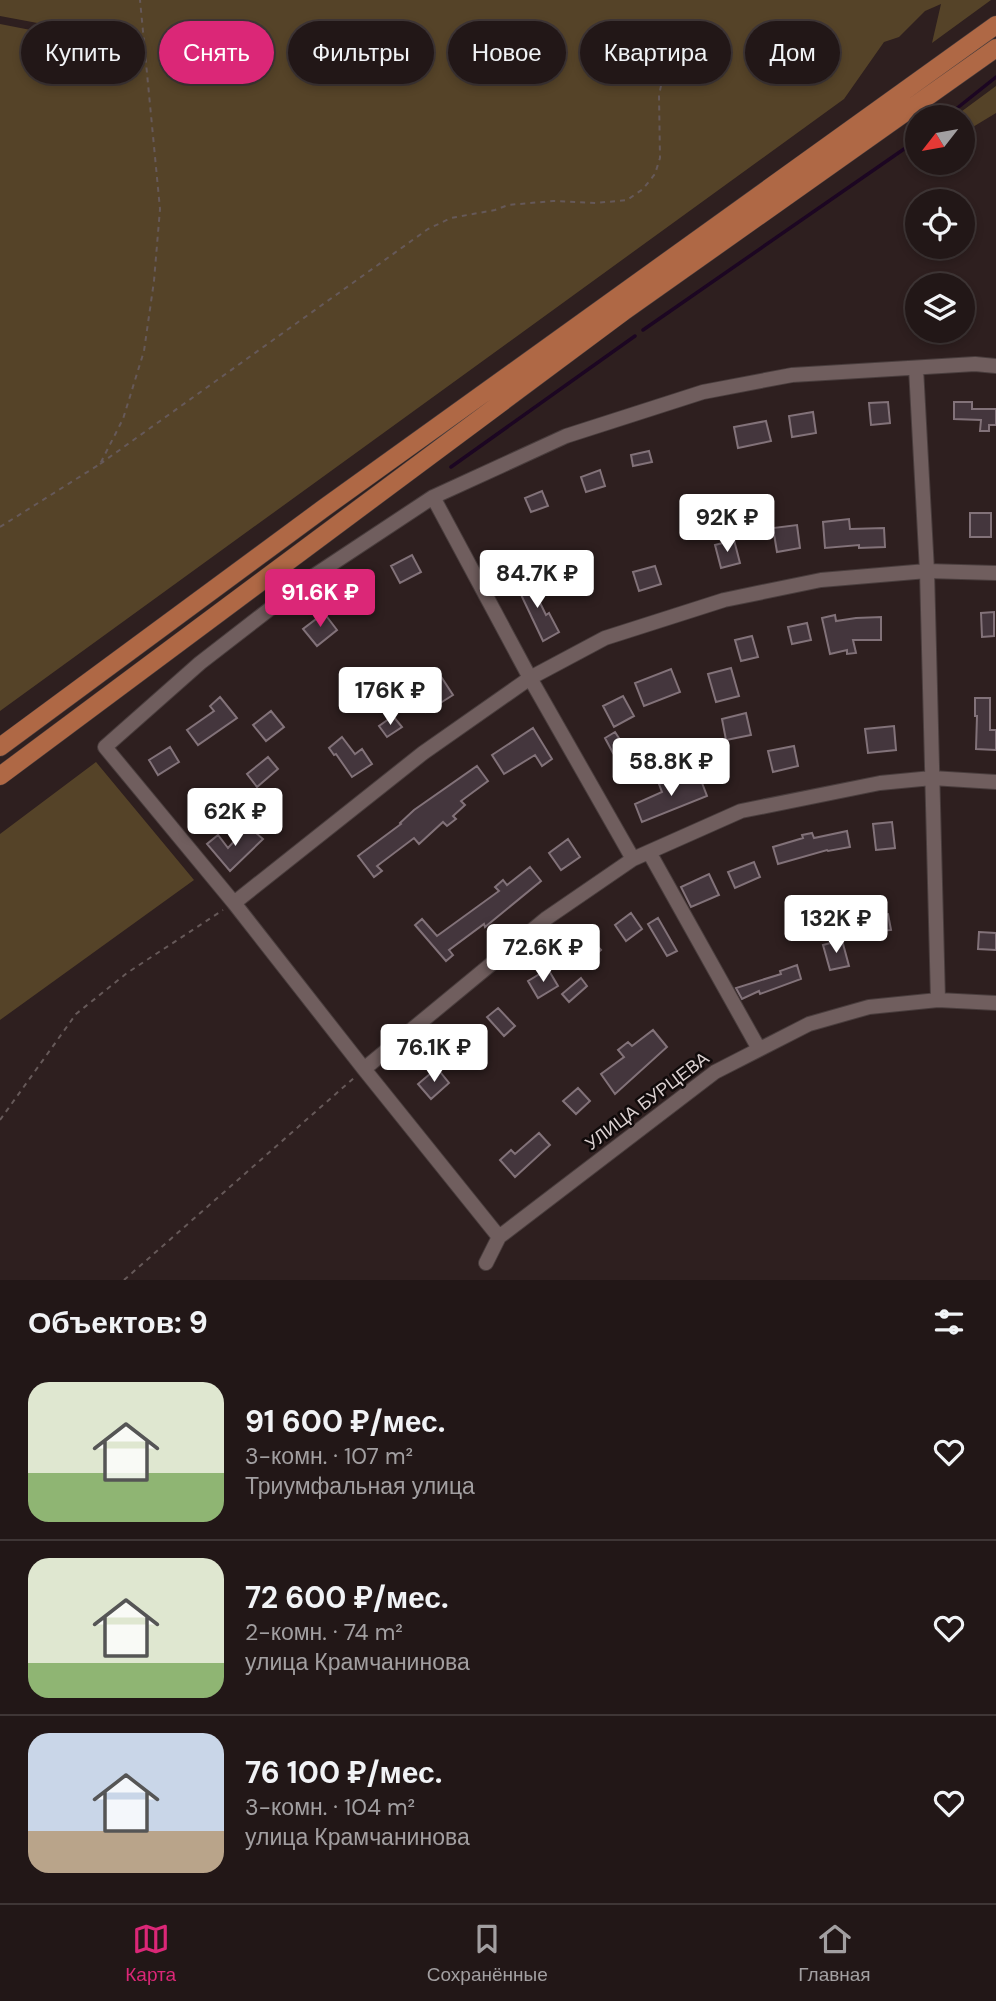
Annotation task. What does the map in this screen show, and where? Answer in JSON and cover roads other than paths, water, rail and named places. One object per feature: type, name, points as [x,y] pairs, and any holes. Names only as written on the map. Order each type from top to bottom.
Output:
[{"type":"main road","points":[[0,747],[313,517],[996,25]]},
{"type":"main road","points":[[0,776],[623,312],[996,48]]},
{"type":"street","points":[[486,1263],[499,1237],[234,903],[104,747],[200,663],[306,581],[433,498],[566,436],[703,393],[792,375],[975,364],[996,366]]},
{"type":"street","points":[[916,368],[927,571],[938,1000]]},
{"type":"street","points":[[433,498],[530,678],[633,859]]},
{"type":"street","points":[[234,903],[423,753],[530,678],[605,638],[724,600],[821,580],[927,571],[996,573]]},
{"type":"street","points":[[364,1069],[547,918],[633,859],[741,811],[880,783],[932,778],[996,782]]},
{"type":"street","points":[[649,852],[759,1049]]},
{"type":"street","name":"УЛИЦА БУРЦЕВА","points":[[499,1237],[715,1072],[809,1024],[869,1007],[938,1000],[996,1003]]},
{"type":"waterway","points":[[961,105],[996,77]]},
{"type":"waterway","points":[[643,330],[905,148]]},
{"type":"waterway","points":[[451,467],[635,336]]}]
